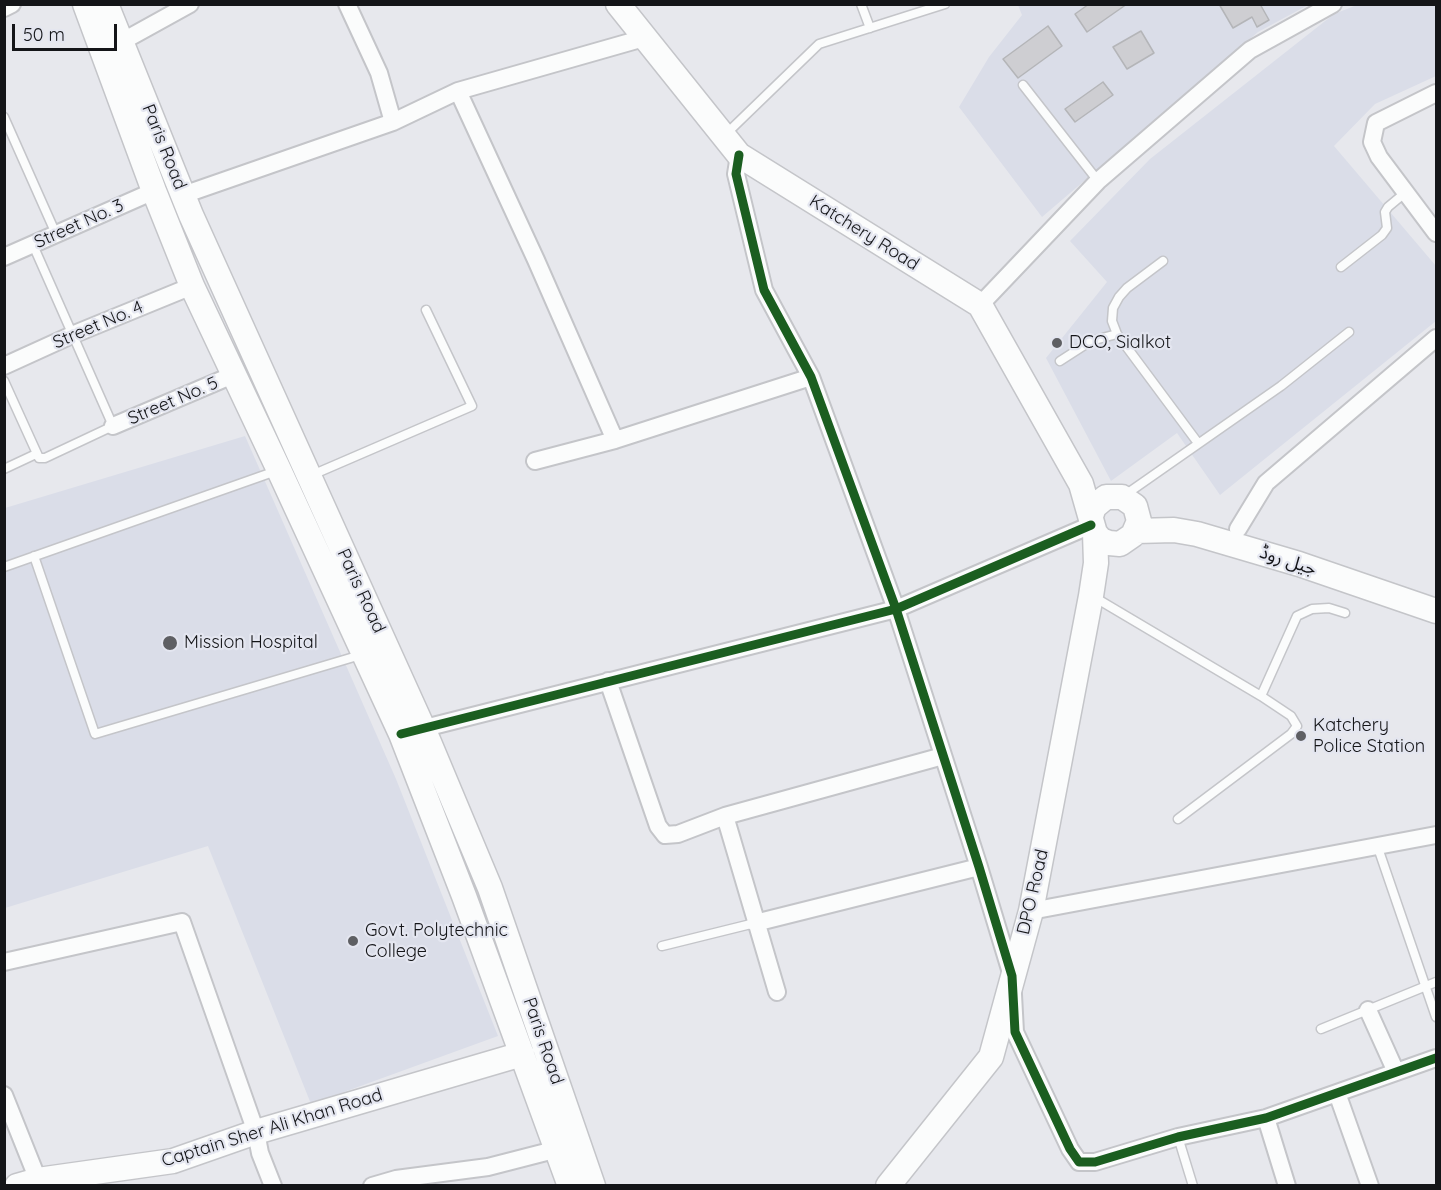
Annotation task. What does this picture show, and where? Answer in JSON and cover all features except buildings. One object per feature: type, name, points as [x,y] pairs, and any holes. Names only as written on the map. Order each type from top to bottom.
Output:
[{"type":"main road","name":"Paris Road","points":[[85,4],[112,47],[183,195],[309,477],[412,731],[490,888],[593,1185]]},
{"type":"main road","name":"Paris Road","points":[[106,4],[112,47],[154,191],[192,286],[364,654],[412,731],[464,896],[570,1185]]},
{"type":"main road","name":"Katchery Road","points":[[618,4],[739,155],[980,305],[1081,483],[1111,520]]},
{"type":"main road","points":[[1111,520],[1200,522],[1238,529],[1437,596]]},
{"type":"main road","name":"DPO Road","points":[[888,1185],[991,1057],[1031,911],[1096,563],[1111,520]]},
{"type":"main road","name":"جیل روڈ","points":[[1111,520],[1197,534],[1299,564],[1437,611]]},
{"type":"main road","points":[[464,896],[490,888]]},
{"type":"main road","name":"Captain Sher Ali Khan Road","points":[[28,1183],[173,1161],[256,1132],[522,1054]]},
{"type":"street","points":[[4,8],[12,4]]},
{"type":"street","points":[[112,47],[189,4]]},
{"type":"street","points":[[347,4],[379,73],[393,122]]},
{"type":"street","points":[[980,305],[1098,181],[1250,50],[1333,4]]},
{"type":"street","points":[[183,195],[393,122],[458,91],[644,38]]},
{"type":"street","points":[[458,91],[536,260],[615,440]]},
{"type":"street","points":[[1437,93],[1376,123],[1372,142],[1379,157],[1437,233]]},
{"type":"street","points":[[739,155],[736,174],[764,290],[811,377],[896,609],[980,867],[1012,976],[1015,1032],[1070,1149],[1079,1162],[1095,1162],[1178,1137],[1266,1118],[1437,1058]]},
{"type":"street","name":"Street No. 3","points":[[4,257],[154,191]]},
{"type":"street","name":"Street No. 4","points":[[4,366],[72,335],[192,286]]},
{"type":"street","points":[[1238,529],[1266,483],[1437,338]]},
{"type":"street","name":"Street No. 5","points":[[113,426],[233,375]]},
{"type":"street","points":[[535,461],[615,440],[811,377]]},
{"type":"street","points":[[412,731],[896,609],[1111,520]]},
{"type":"street","points":[[608,681],[661,831],[665,835],[678,834],[725,816],[943,756]]},
{"type":"street","points":[[725,816],[777,992]]},
{"type":"street","points":[[1031,911],[1437,835]]},
{"type":"street","points":[[755,923],[980,867]]},
{"type":"street","points":[[4,962],[182,922],[256,1132],[260,1153],[273,1185]]},
{"type":"street","points":[[1368,1010],[1396,1072]]},
{"type":"street","points":[[1337,1093],[1370,1185]]},
{"type":"street","points":[[4,1095],[28,1183]]},
{"type":"street","points":[[1266,1118],[1287,1185]]},
{"type":"street","points":[[372,1185],[396,1179],[488,1167],[558,1149]]},
{"type":"lane","points":[[861,4],[870,28]]},
{"type":"lane","points":[[724,136],[819,44],[945,4]]},
{"type":"lane","points":[[1023,85],[1098,181]]},
{"type":"lane","points":[[4,117],[56,234]]},
{"type":"lane","points":[[1341,267],[1383,235],[1387,228],[1385,212],[1406,192]]},
{"type":"lane","points":[[4,381],[39,458],[45,458],[113,426],[33,244]]},
{"type":"lane","points":[[1163,261],[1126,288],[1113,308],[1112,321],[1117,334],[1198,443]]},
{"type":"lane","points":[[309,477],[471,406],[426,310]]},
{"type":"lane","points":[[1111,520],[1198,443],[1281,386],[1349,332]]},
{"type":"lane","points":[[1060,361],[1091,341],[1117,334]]},
{"type":"lane","points":[[4,469],[36,454]]},
{"type":"lane","points":[[4,567],[279,470]]},
{"type":"lane","points":[[34,556],[95,734],[364,654]]},
{"type":"lane","points":[[1091,596],[1261,696],[1292,716],[1297,726],[1292,734],[1178,819]]},
{"type":"lane","points":[[1261,696],[1297,616],[1312,609],[1329,608],[1345,613]]},
{"type":"lane","points":[[1377,845],[1437,1017]]},
{"type":"lane","points":[[662,946],[755,923]]},
{"type":"lane","points":[[1321,1029],[1437,982]]},
{"type":"lane","points":[[1178,1137],[1193,1185]]},
{"type":"shaded area","points":[[1018,5],[1308,5],[1258,32],[1042,217],[959,107],[989,57],[1022,15]]},
{"type":"shaded area","points":[[1357,5],[1436,5],[1436,76],[1375,104],[1334,146],[1436,266],[1436,321],[1220,495],[1177,433],[1111,481],[1046,358],[1107,282],[1070,241],[1150,159],[1334,14]]},
{"type":"shaded area","name":"Mission Hospital","points":[[245,436],[396,779],[498,1036],[311,1104],[208,846],[5,908],[5,508]]},
{"type":"cycle path","points":[[739,155],[736,174],[764,290],[811,377],[896,609],[1012,976],[1015,1032],[1070,1149],[1079,1162],[1095,1162],[1178,1137],[1266,1118],[1436,1058]]},
{"type":"cycle path","points":[[401,734],[896,609],[1091,525]]},
{"type":"place","name":"DCO, Sialkot","points":[[1057,343]]},
{"type":"place","name":"Mission Hospital","points":[[170,643]]},
{"type":"place","name":"Katchery Police Station","points":[[1301,736]]},
{"type":"place","name":"Govt. Polytechnic College","points":[[353,941]]}]
